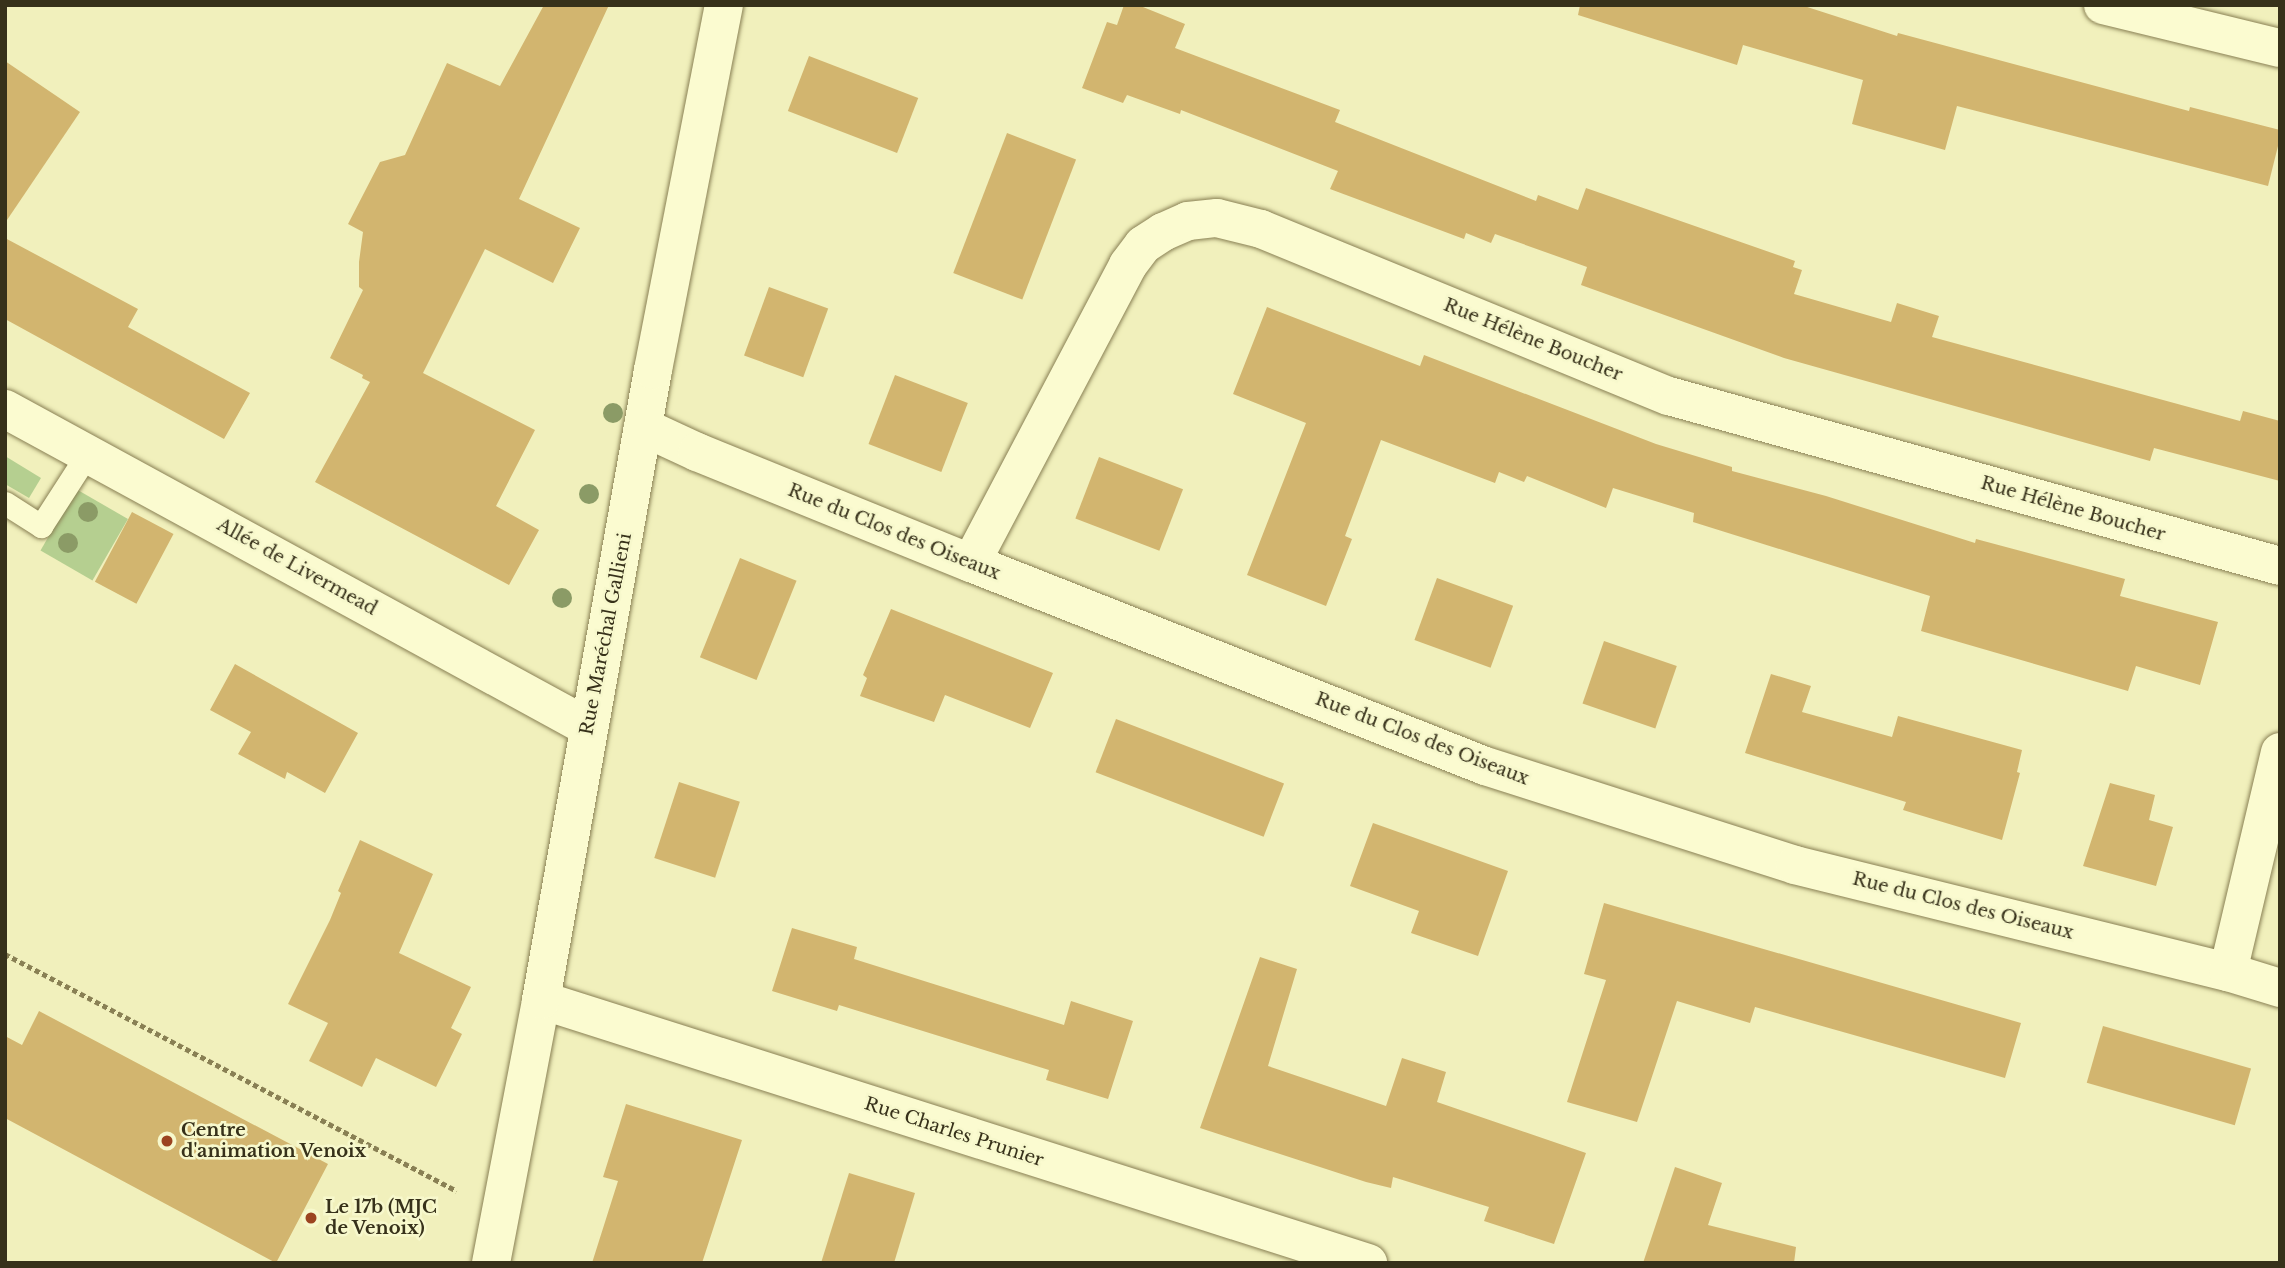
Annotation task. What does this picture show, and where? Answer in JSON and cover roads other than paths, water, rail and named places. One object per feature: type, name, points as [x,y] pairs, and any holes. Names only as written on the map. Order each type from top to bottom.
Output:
[{"type":"street","name":"Rue Maréchal Gallieni","points":[[491,1263],[628,522],[643,427],[723,5]]},
{"type":"street","points":[[2103,5],[2280,48]]},
{"type":"street","name":"Rue Hélène Boucher","points":[[971,563],[1128,265],[1143,245],[1163,232],[1188,221],[1217,218],[1261,229],[1669,396],[2280,566]]},
{"type":"street","name":"Allée de Livermead","points":[[5,409],[588,727]]},
{"type":"street","name":"Rue du Clos des Oiseaux","points":[[643,427],[697,452],[971,563],[1485,766],[1795,864],[2228,972],[2280,988]]},
{"type":"street","points":[[2228,972],[2280,752]]},
{"type":"street","name":"Rue Charles Prunier","points":[[541,1000],[1368,1263]]},
{"type":"lane","points":[[5,503],[41,526],[88,453]]},
{"type":"place","name":"Centre d'animation Venoix","points":[[167,1141]]},
{"type":"place","name":"Le 17b (MJC de Venoix)","points":[[311,1218]]}]
